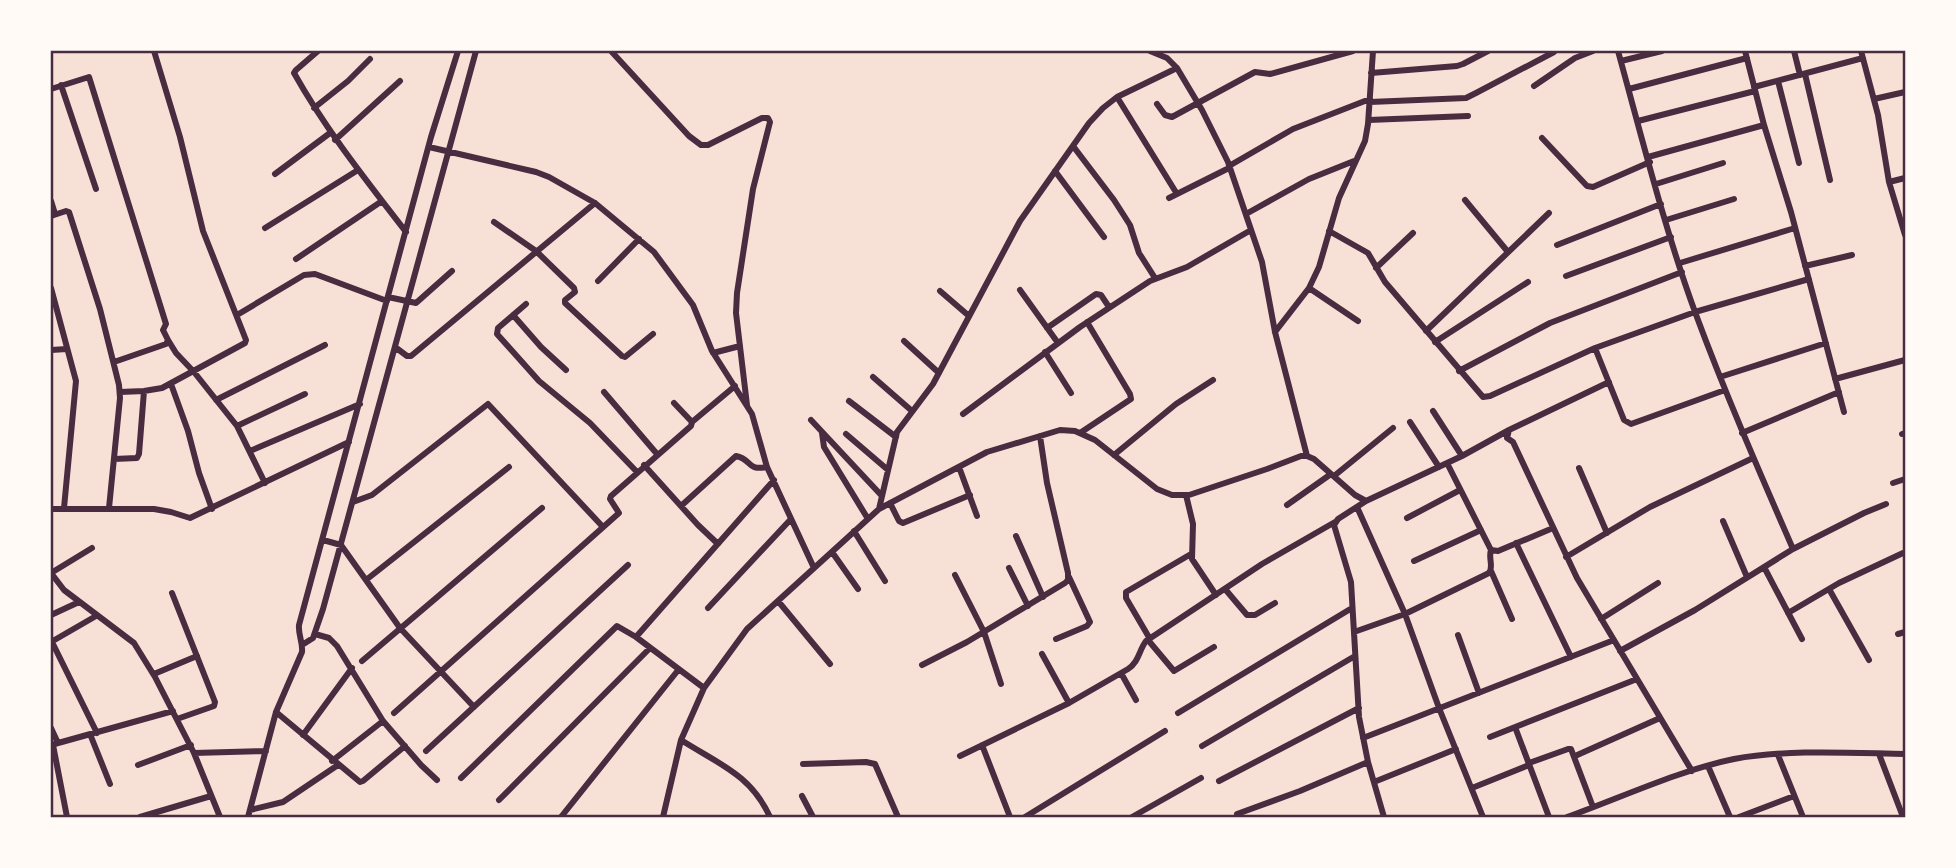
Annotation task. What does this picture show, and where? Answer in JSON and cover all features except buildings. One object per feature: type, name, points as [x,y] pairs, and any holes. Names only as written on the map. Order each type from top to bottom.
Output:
[{"type":"street","points":[[120,392],[156,390],[171,384],[245,343],[246,338],[203,231],[180,137],[154,51]]},
{"type":"street","points":[[318,51],[294,73],[333,137],[406,232]]},
{"type":"street","points":[[249,814],[276,712],[299,661],[302,645],[299,625],[429,147],[458,51]]},
{"type":"street","points":[[302,645],[312,641],[316,632],[477,51]]},
{"type":"street","points":[[611,51],[689,136],[701,145],[708,145],[762,118],[768,118],[770,122],[753,189],[738,279],[736,313],[747,407]]},
{"type":"street","points":[[1150,51],[1167,58],[1177,68],[1229,167],[1262,262],[1275,332],[1307,456]]},
{"type":"street","points":[[1157,104],[1168,117],[1172,117],[1255,72],[1270,74],[1353,51]]},
{"type":"street","points":[[1275,332],[1309,288],[1319,267],[1339,198],[1365,141],[1369,120],[1373,51]]},
{"type":"street","points":[[1371,72],[1457,66],[1489,51]]},
{"type":"street","points":[[1169,198],[1293,129],[1370,101],[1465,97],[1554,51]]},
{"type":"street","points":[[1534,86],[1575,58],[1592,51]]},
{"type":"street","points":[[1618,51],[1695,312],[1742,433],[1793,549]]},
{"type":"street","points":[[1621,61],[1662,51]]},
{"type":"street","points":[[1794,51],[1803,74],[1830,180]]},
{"type":"street","points":[[1629,89],[1746,55],[1844,412]]},
{"type":"street","points":[[1638,121],[1755,89],[1862,55],[1874,99],[1889,182],[1905,235]]},
{"type":"street","points":[[314,108],[338,90],[370,59]]},
{"type":"street","points":[[879,509],[896,437],[902,424],[939,373],[1016,229],[1055,171],[1089,123],[1117,97],[1177,68]]},
{"type":"street","points":[[51,89],[89,78],[166,324],[164,332],[176,353],[237,426],[265,483]]},
{"type":"street","points":[[275,174],[333,137],[400,81]]},
{"type":"street","points":[[1778,81],[1799,163]]},
{"type":"street","points":[[61,85],[96,189]]},
{"type":"street","points":[[1874,99],[1905,92]]},
{"type":"street","points":[[1117,97],[1177,194]]},
{"type":"street","points":[[1369,120],[1468,116]]},
{"type":"street","points":[[1542,138],[1587,186],[1593,187],[1649,160],[1764,125]]},
{"type":"street","points":[[1073,146],[1130,225],[1139,253],[1155,278]]},
{"type":"street","points":[[429,147],[549,177],[595,203],[654,252],[693,305],[713,353],[752,414],[767,467],[814,568]]},
{"type":"street","points":[[1246,214],[1309,179],[1355,161]]},
{"type":"street","points":[[1656,184],[1723,163]]},
{"type":"street","points":[[265,228],[358,170]]},
{"type":"street","points":[[1055,171],[1104,237]]},
{"type":"street","points":[[1889,182],[1905,178]]},
{"type":"street","points":[[1666,220],[1734,199]]},
{"type":"street","points":[[1465,200],[1507,252]]},
{"type":"street","points":[[51,201],[53,215],[69,212],[100,309],[120,392],[109,508]]},
{"type":"street","points":[[296,259],[382,201]]},
{"type":"street","points":[[395,347],[411,356],[595,203]]},
{"type":"street","points":[[1557,245],[1661,204]]},
{"type":"street","points":[[1426,331],[1549,213]]},
{"type":"street","points":[[494,222],[536,251],[574,288],[575,292],[565,303],[622,356],[625,357],[653,334]]},
{"type":"street","points":[[1679,263],[1795,228]]},
{"type":"street","points":[[963,414],[1109,307],[1155,278],[1187,267],[1251,230]]},
{"type":"street","points":[[1329,231],[1368,253],[1385,282],[1480,395],[1486,397],[1595,348],[1695,312],[1809,279]]},
{"type":"street","points":[[1377,268],[1413,233]]},
{"type":"street","points":[[1566,276],[1671,237]]},
{"type":"street","points":[[598,281],[639,239]]},
{"type":"street","points":[[1805,266],[1852,255]]},
{"type":"street","points":[[237,315],[304,275],[315,274],[388,299],[417,302],[452,271]]},
{"type":"street","points":[[1459,371],[1550,323],[1682,272]]},
{"type":"street","points":[[1435,342],[1528,282]]},
{"type":"street","points":[[51,288],[76,387],[64,508]]},
{"type":"street","points":[[1309,288],[1358,321]]},
{"type":"street","points":[[1020,290],[1058,343]]},
{"type":"street","points":[[940,292],[969,316]]},
{"type":"street","points":[[1047,328],[1096,294],[1101,295],[1109,307]]},
{"type":"street","points":[[526,304],[498,328],[497,334],[539,381],[590,423],[636,472]]},
{"type":"street","points":[[513,315],[566,370]]},
{"type":"street","points":[[1080,433],[1131,399],[1087,322]]},
{"type":"street","points":[[114,362],[166,344],[168,340]]},
{"type":"street","points":[[904,341],[939,373]]},
{"type":"street","points":[[1720,377],[1826,343]]},
{"type":"street","points":[[216,400],[324,345]]},
{"type":"street","points":[[713,353],[740,346]]},
{"type":"street","points":[[1595,348],[1624,420],[1631,424],[1725,390]]},
{"type":"street","points":[[51,350],[67,349]]},
{"type":"street","points":[[1045,352],[1071,393]]},
{"type":"street","points":[[1835,379],[1905,360]]},
{"type":"street","points":[[873,377],[912,411]]},
{"type":"street","points":[[1114,455],[1177,404],[1213,380]]},
{"type":"street","points":[[960,756],[1069,703],[1121,673],[1136,663],[1141,648],[1149,639],[1258,566],[1366,501],[1609,382]]},
{"type":"street","points":[[171,384],[212,509]]},
{"type":"street","points":[[394,713],[603,527],[619,511],[610,497],[735,386]]},
{"type":"street","points":[[114,459],[134,460],[139,454],[144,391]]},
{"type":"street","points":[[604,392],[657,454]]},
{"type":"street","points":[[1742,433],[1839,392]]},
{"type":"street","points":[[237,426],[305,394]]},
{"type":"street","points":[[849,401],[896,437]]},
{"type":"street","points":[[674,403],[692,422]]},
{"type":"street","points":[[250,452],[360,404]]},
{"type":"street","points":[[353,502],[372,495],[487,404],[603,527]]},
{"type":"street","points":[[1433,411],[1462,456]]},
{"type":"street","points":[[811,420],[882,496]]},
{"type":"street","points":[[1410,422],[1439,467]]},
{"type":"street","points":[[1287,505],[1333,475],[1393,428]]},
{"type":"street","points":[[663,817],[681,740],[705,688],[747,629],[879,509],[987,452],[1060,430],[1080,433],[1095,440],[1157,489],[1172,495],[1186,495],[1307,456],[1366,501]]},
{"type":"street","points":[[1509,430],[1507,438],[1513,442],[1566,556],[1692,771]]},
{"type":"street","points":[[822,433],[824,447],[867,519]]},
{"type":"street","points":[[846,433],[888,470]]},
{"type":"street","points":[[1040,436],[1047,483],[1068,576],[1090,622],[1087,626],[1056,639]]},
{"type":"street","points":[[51,509],[163,510],[187,519],[349,442]]},
{"type":"street","points":[[681,506],[736,456],[758,469],[767,467]]},
{"type":"street","points":[[1566,556],[1659,502],[1754,458]]},
{"type":"street","points":[[1447,463],[1491,550],[1491,571],[1512,619]]},
{"type":"street","points":[[644,465],[718,544]]},
{"type":"street","points":[[366,580],[509,467]]},
{"type":"street","points":[[959,467],[977,516]]},
{"type":"street","points":[[1579,468],[1607,533]]},
{"type":"street","points":[[1893,483],[1905,479]]},
{"type":"street","points":[[636,637],[774,480]]},
{"type":"street","points":[[1407,518],[1460,490]]},
{"type":"street","points":[[890,503],[899,521],[903,523],[970,495]]},
{"type":"street","points":[[1186,495],[1193,524],[1191,554],[1194,563],[1216,595]]},
{"type":"street","points":[[1620,651],[1695,610],[1793,549],[1886,504]]},
{"type":"street","points":[[1357,507],[1405,614],[1483,817]]},
{"type":"street","points":[[362,661],[542,508]]},
{"type":"street","points":[[708,608],[791,519]]},
{"type":"street","points":[[1723,521],[1747,577]]},
{"type":"street","points":[[1335,522],[1351,582],[1363,738],[1384,817]]},
{"type":"street","points":[[1491,550],[1498,551],[1553,528]]},
{"type":"street","points":[[1414,561],[1481,530]]},
{"type":"street","points":[[854,531],[885,581]]},
{"type":"street","points":[[1016,536],[1042,597]]},
{"type":"street","points":[[323,540],[341,545],[400,628],[474,707]]},
{"type":"street","points":[[1516,543],[1570,657]]},
{"type":"street","points":[[92,548],[51,573],[62,588],[134,643],[154,674],[191,745],[220,817]]},
{"type":"street","points":[[832,552],[858,589]]},
{"type":"street","points":[[1788,613],[1829,589],[1903,553]]},
{"type":"street","points":[[1191,554],[1126,592],[1126,598],[1149,639],[1174,671],[1214,647]]},
{"type":"street","points":[[426,751],[628,565]]},
{"type":"street","points":[[1764,567],[1802,639]]},
{"type":"street","points":[[1009,568],[1028,606]]},
{"type":"street","points":[[1354,632],[1405,614],[1491,571]]},
{"type":"street","points":[[955,575],[984,632],[1001,684]]},
{"type":"street","points":[[922,665],[1028,606],[1065,583],[1068,576]]},
{"type":"street","points":[[1601,619],[1658,583]]},
{"type":"street","points":[[1225,589],[1247,615],[1255,615],[1275,603]]},
{"type":"street","points":[[1829,589],[1869,660]]},
{"type":"street","points":[[172,593],[215,704],[177,719]]},
{"type":"street","points":[[778,601],[830,664]]},
{"type":"street","points":[[51,615],[79,602]]},
{"type":"street","points":[[1178,713],[1352,608]]},
{"type":"street","points":[[96,616],[51,642],[94,734],[110,784]]},
{"type":"street","points":[[461,778],[615,628],[620,627],[636,637],[705,688]]},
{"type":"street","points":[[316,632],[333,641],[383,721],[437,780]]},
{"type":"street","points":[[1458,635],[1479,693]]},
{"type":"street","points":[[1363,738],[1614,640]]},
{"type":"street","points":[[499,800],[650,648]]},
{"type":"street","points":[[1042,654],[1069,703]]},
{"type":"street","points":[[154,674],[197,656]]},
{"type":"street","points":[[1202,746],[1355,656]]},
{"type":"street","points":[[303,735],[352,668]]},
{"type":"street","points":[[561,817],[680,669]]},
{"type":"street","points":[[1121,673],[1136,700]]},
{"type":"street","points":[[1490,737],[1637,679]]},
{"type":"street","points":[[1219,781],[1359,708]]},
{"type":"street","points":[[54,744],[173,711]]},
{"type":"street","points":[[276,712],[360,782],[405,746]]},
{"type":"street","points":[[1574,756],[1660,718]]},
{"type":"street","points":[[249,814],[283,802],[335,763],[383,721]]},
{"type":"street","points":[[1515,727],[1549,817]]},
{"type":"street","points":[[51,729],[67,817]]},
{"type":"street","points":[[1025,817],[1165,731]]},
{"type":"street","points":[[681,740],[747,782],[762,799],[770,817]]},
{"type":"street","points":[[138,765],[191,745]]},
{"type":"street","points":[[982,746],[1010,817]]},
{"type":"street","points":[[1374,782],[1456,749]]},
{"type":"street","points":[[1472,788],[1568,749],[1573,751],[1594,807]]},
{"type":"street","points":[[194,753],[266,751]]},
{"type":"street","points":[[1567,817],[1692,771],[1735,759],[1803,753],[1905,754]]},
{"type":"street","points":[[1879,754],[1903,817]]},
{"type":"street","points":[[1778,755],[1803,817]]},
{"type":"street","points":[[1237,814],[1300,792],[1368,762]]},
{"type":"street","points":[[803,764],[874,764],[898,817]]},
{"type":"street","points":[[1708,766],[1730,817]]},
{"type":"street","points":[[1132,817],[1202,778]]},
{"type":"street","points":[[140,817],[211,796]]},
{"type":"street","points":[[802,796],[813,817]]},
{"type":"street","points":[[1739,817],[1794,796]]}]
